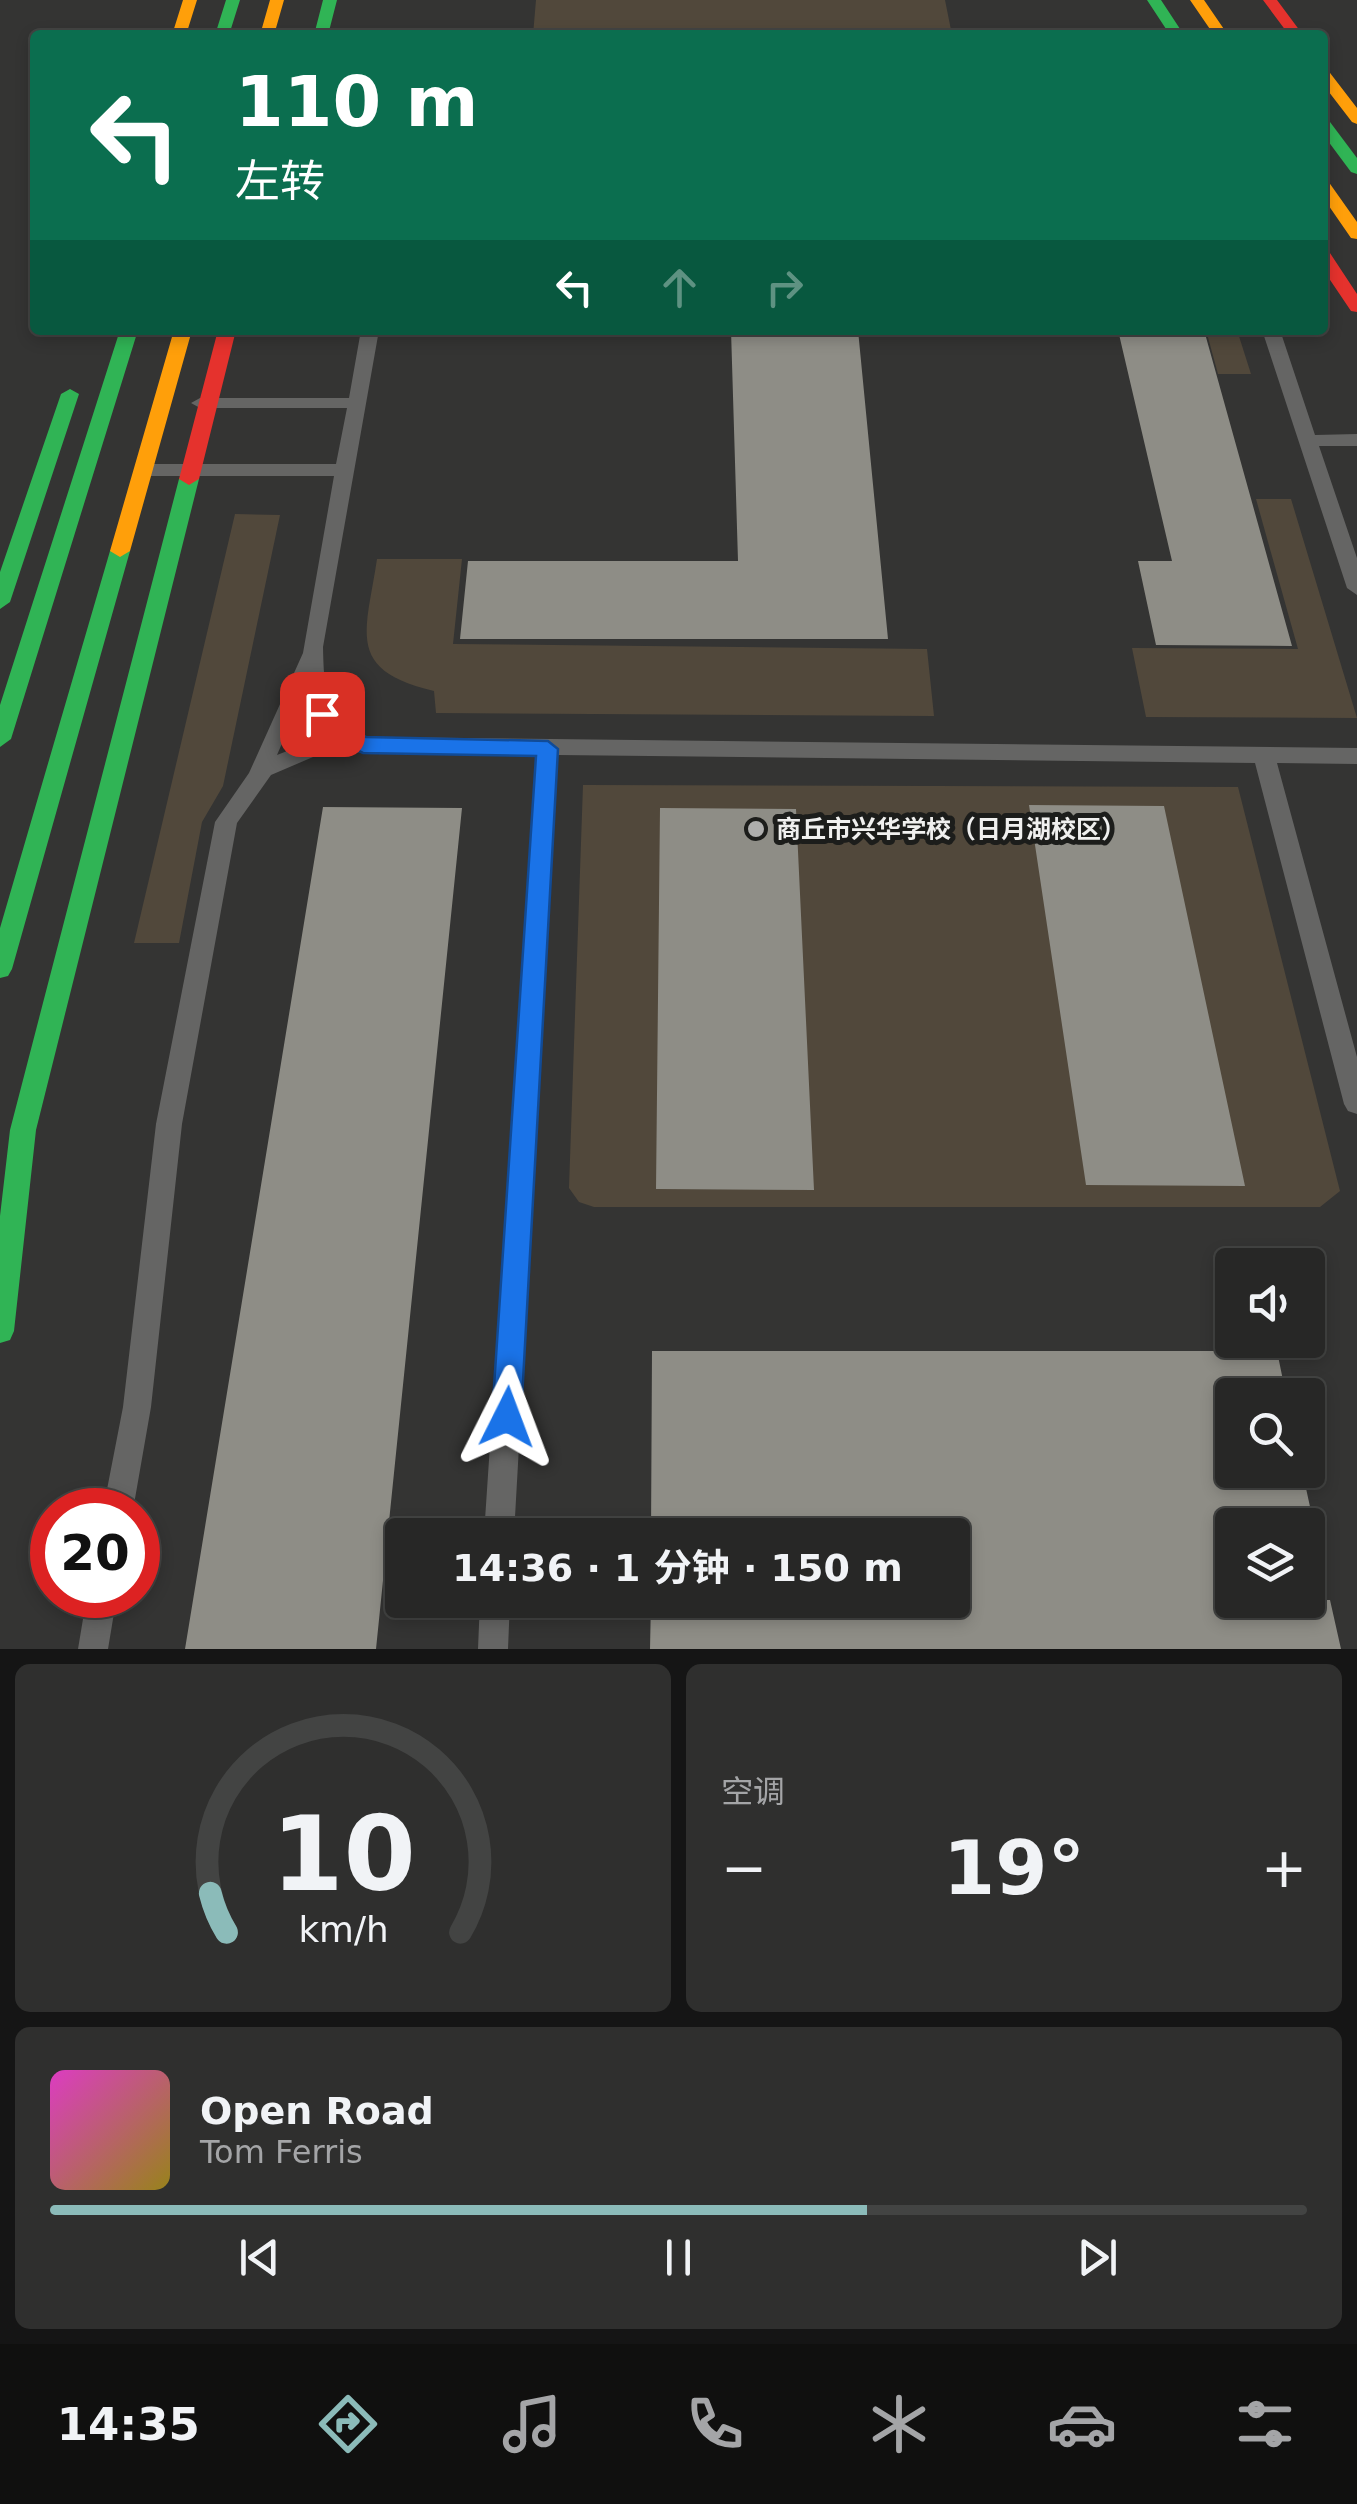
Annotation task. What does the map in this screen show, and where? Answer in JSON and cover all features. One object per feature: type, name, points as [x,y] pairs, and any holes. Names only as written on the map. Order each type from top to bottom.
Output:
[{"type":"main road","points":[[181,30],[190,0]]},
{"type":"main road","points":[[224,30],[233,0]]},
{"type":"main road","points":[[268,30],[277,0]]},
{"type":"main road","points":[[322,30],[330,0]]},
{"type":"main road","points":[[1154,0],[1174,30]]},
{"type":"main road","points":[[1197,0],[1218,30]]},
{"type":"main road","points":[[1270,0],[1292,30]]},
{"type":"main road","points":[[1328,80],[1357,120]]},
{"type":"main road","points":[[1328,129],[1357,168]]},
{"type":"main road","points":[[1328,193],[1357,234]]},
{"type":"main road","points":[[1328,263],[1357,306]]},
{"type":"main road","points":[[0,739],[127,335]]},
{"type":"main road","points":[[0,970],[182,335]]},
{"type":"main road","points":[[0,1331],[23,1130],[226,335]]},
{"type":"main road","points":[[0,602],[79,366]]},
{"type":"lane","points":[[122,1488],[137,1407],[168,1124],[226,822],[254,780],[284,721],[313,647],[369,335]]},
{"type":"lane","points":[[1273,335],[1357,588]]},
{"type":"lane","points":[[162,403],[356,403]]},
{"type":"lane","points":[[1308,441],[1357,440]]},
{"type":"lane","points":[[142,470],[345,470]]},
{"type":"lane","points":[[313,647],[316,694],[322,714],[335,731],[363,745]]},
{"type":"lane","points":[[254,780],[284,757],[363,745],[1357,756]]},
{"type":"lane","points":[[501,1518],[548,749]]},
{"type":"lane","points":[[1264,755],[1357,1104]]},
{"type":"lane","points":[[92,1649],[98,1618]]},
{"type":"lane","points":[[492,1649],[495,1618]]},
{"type":"shaded area","points":[[536,0],[945,0],[951,30],[533,30]]},
{"type":"shaded area","points":[[1207,335],[1239,335],[1251,374],[1218,374]]},
{"type":"shaded area","points":[[1256,499],[1291,499],[1357,718],[1146,717],[1132,648],[1298,649]]},
{"type":"shaded area","points":[[235,514],[280,515],[223,786],[202,822],[179,943],[134,943]]},
{"type":"shaded area","points":[[377,559],[462,559],[453,644],[927,649],[934,716],[436,713],[434,691],[386,672],[374,660],[368,645]]},
{"type":"shaded area","points":[[583,785],[1238,787],[1340,1191],[1320,1207],[594,1207],[579,1202],[569,1188]]},
{"type":"building","points":[[731,335],[858,335],[888,639],[460,639],[468,561],[738,561]]},
{"type":"building","points":[[1119,335],[1205,335],[1292,646],[1156,645],[1138,561],[1172,561]]},
{"type":"building","points":[[1029,805],[1164,806],[1245,1186],[1086,1185]]},
{"type":"building","points":[[323,807],[462,808],[389,1518],[385,1518],[376,1649],[185,1649]]},
{"type":"building","points":[[660,808],[796,809],[814,1190],[656,1189]]},
{"type":"building","points":[[652,1351],[1215,1351],[1215,1358],[1278,1358],[1283,1378],[1215,1378],[1215,1488],[1306,1488],[1310,1508],[1215,1508],[1215,1618],[1325,1618],[1325,1600],[1330,1600],[1341,1649],[650,1649],[651,1618],[970,1618],[970,1518],[651,1518]]},
{"type":"traffic: fast","points":[[224,30],[233,0]]},
{"type":"traffic: fast","points":[[322,30],[330,0]]},
{"type":"traffic: fast","points":[[1154,0],[1174,30]]},
{"type":"traffic: fast","points":[[1328,129],[1357,169]]},
{"type":"traffic: fast","points":[[0,739],[127,335]]},
{"type":"traffic: fast","points":[[0,602],[70,394]]},
{"type":"traffic: fast","points":[[0,1331],[23,1130],[189,479]]},
{"type":"traffic: fast","points":[[0,969],[120,551]]},
{"type":"traffic: slow","points":[[181,30],[190,0]]},
{"type":"traffic: slow","points":[[268,30],[277,0]]},
{"type":"traffic: slow","points":[[1197,0],[1218,30]]},
{"type":"traffic: slow","points":[[1328,80],[1357,119]]},
{"type":"traffic: slow","points":[[1328,193],[1357,234]]},
{"type":"traffic: slow","points":[[120,551],[182,335]]},
{"type":"traffic: jam","points":[[1270,0],[1292,30]]},
{"type":"traffic: jam","points":[[1328,263],[1357,307]]},
{"type":"traffic: jam","points":[[189,479],[226,335]]},
{"type":"place","name":"商丘市兴华学校（日月湖校区）","points":[[756,829]]},
{"type":"route","points":[[322,714],[335,731],[363,745],[548,749],[507,1417]]}]
